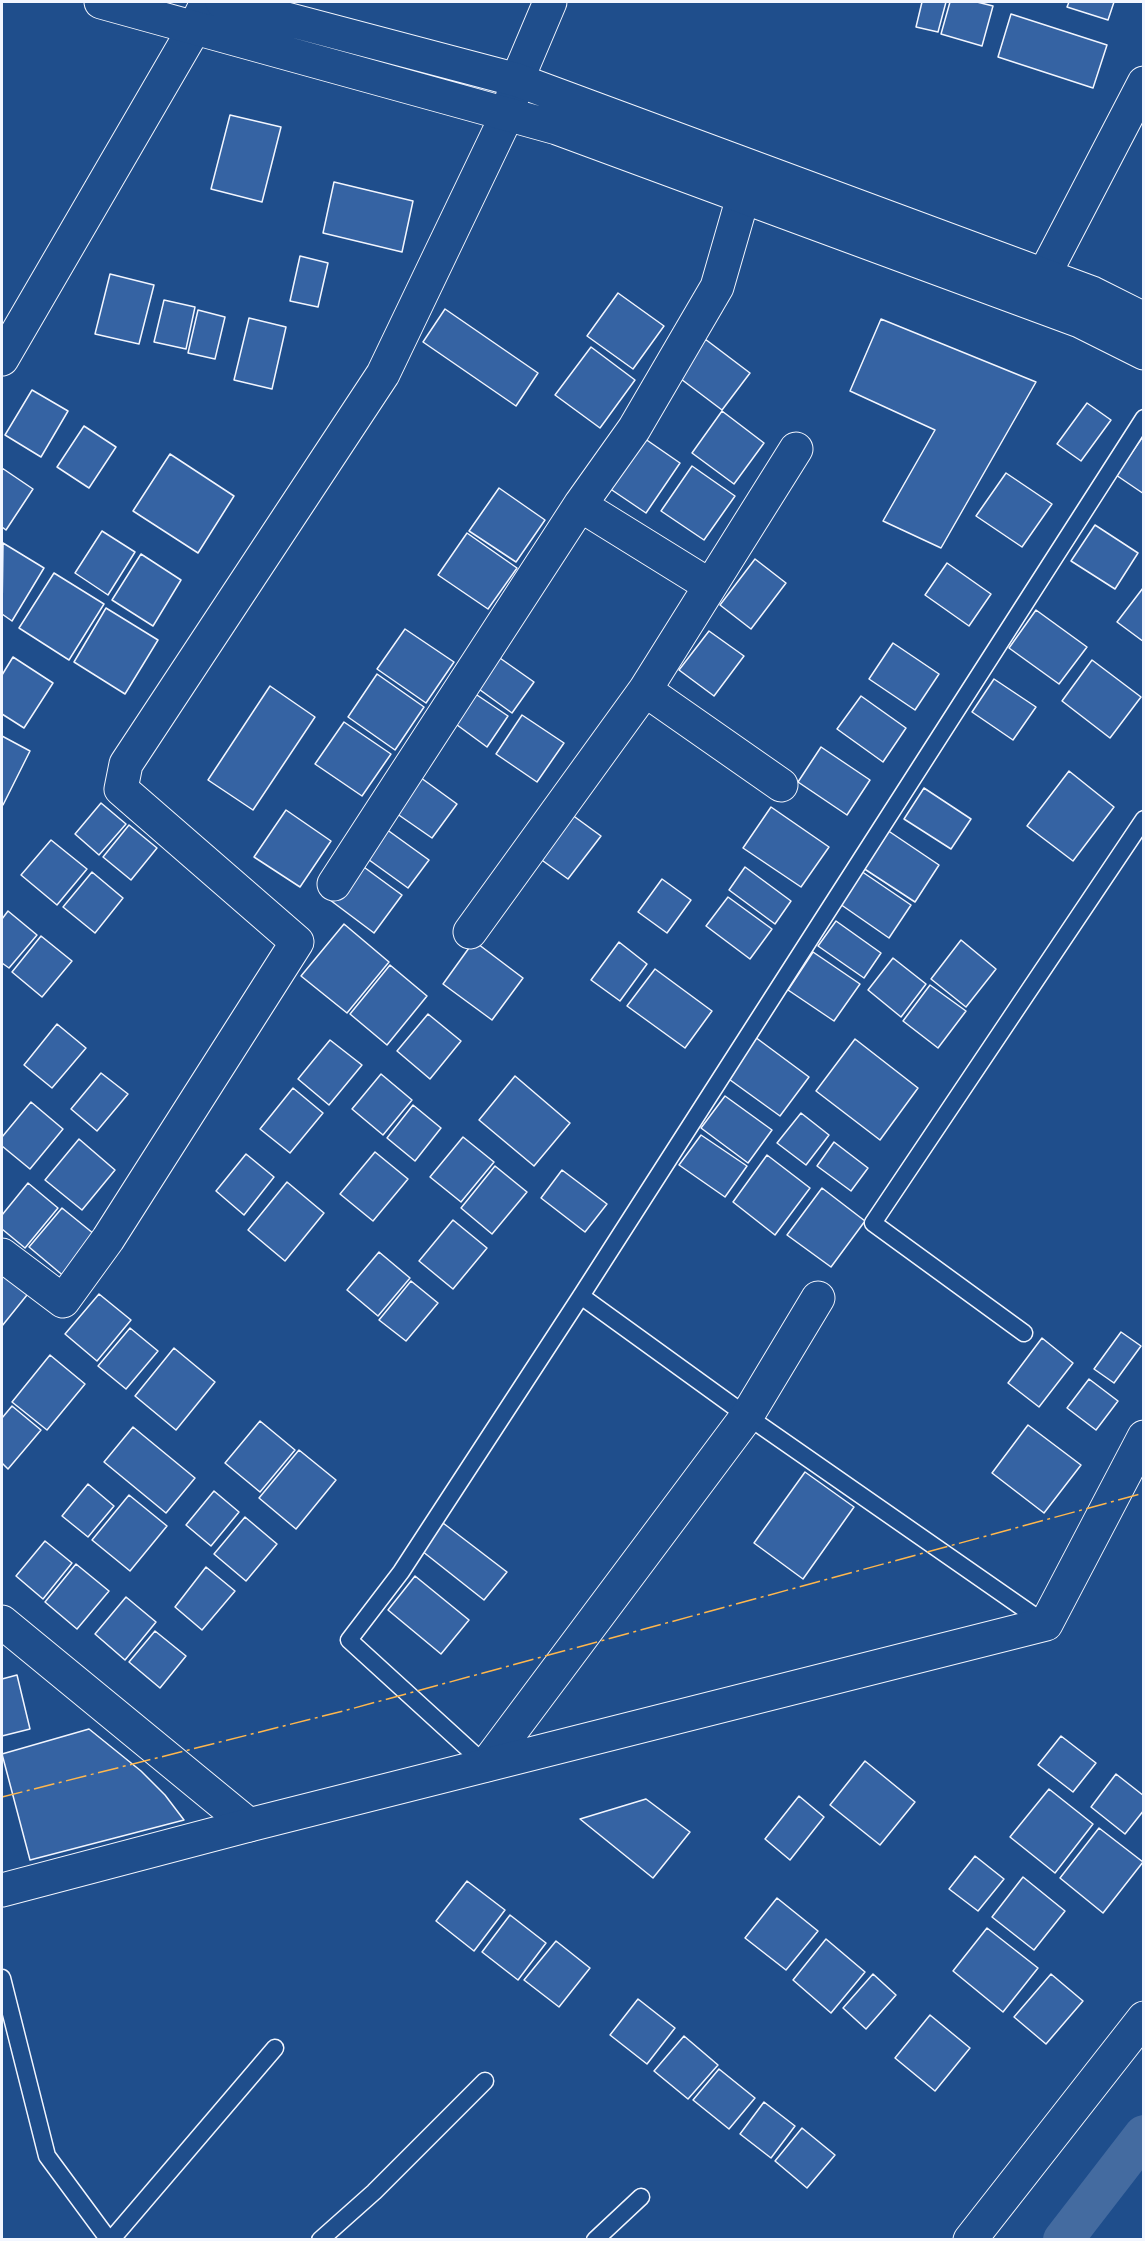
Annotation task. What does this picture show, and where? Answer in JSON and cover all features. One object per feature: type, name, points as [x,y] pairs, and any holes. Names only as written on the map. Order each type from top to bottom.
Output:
[{"type":"street","points":[[101,2],[201,14],[557,128],[1080,321],[1143,353]]},
{"type":"street","points":[[222,2],[517,80],[1044,274],[1092,293],[1143,319]]},
{"type":"street","points":[[2,1255],[63,1301],[108,1239],[297,942],[121,789],[126,764],[383,374],[508,114],[517,80],[550,2]]},
{"type":"street","points":[[2,359],[201,14]]},
{"type":"street","points":[[1044,274],[1143,83]]},
{"type":"street","points":[[334,884],[580,505],[634,429],[717,287],[743,197]]},
{"type":"street","points":[[470,932],[645,690],[796,449]]},
{"type":"street","points":[[580,505],[710,585]]},
{"type":"street","points":[[645,690],[781,785]]},
{"type":"street","points":[[486,1765],[747,1416],[818,1298]]},
{"type":"street","points":[[2,1890],[249,1825],[1046,1624],[1143,1437]]},
{"type":"street","points":[[2,1622],[249,1825]]},
{"type":"street","points":[[970,2240],[1143,2018]]},
{"type":"lane","points":[[486,1765],[349,1640],[401,1572],[581,1296],[1143,418]]},
{"type":"lane","points":[[1024,1333],[873,1223],[1143,819]]},
{"type":"lane","points":[[581,1296],[747,1416],[1046,1624]]},
{"type":"lane","points":[[2,1978],[47,2156],[110,2240],[275,2048]]},
{"type":"lane","points":[[320,2240],[374,2192],[484,2081]]},
{"type":"lane","points":[[596,2240],[641,2197]]},
{"type":"building","points":[[922,2],[946,2],[938,32],[916,27]]},
{"type":"building","points":[[950,2],[977,2],[993,6],[982,46],[941,34]]},
{"type":"building","points":[[1069,2],[1114,2],[1108,20],[1067,7]]},
{"type":"building","points":[[1011,14],[1107,45],[1093,88],[998,57]]},
{"type":"building","points":[[230,115],[281,127],[262,202],[211,189]]},
{"type":"building","points":[[334,182],[413,201],[402,252],[323,233]]},
{"type":"building","points":[[300,256],[328,263],[318,307],[290,301]]},
{"type":"building","points":[[110,274],[154,285],[139,344],[95,334]]},
{"type":"building","points":[[618,293],[664,326],[633,369],[587,336]]},
{"type":"building","points":[[164,300],[195,307],[186,349],[154,342]]},
{"type":"building","points":[[445,309],[538,373],[516,406],[423,342]]},
{"type":"building","points":[[198,310],[225,317],[215,359],[188,353]]},
{"type":"building","points":[[249,318],[286,327],[272,389],[234,380]]},
{"type":"building","points":[[881,319],[1036,382],[941,548],[883,521],[935,430],[850,391]]},
{"type":"building","points":[[705,339],[750,373],[722,410],[677,376]]},
{"type":"building","points":[[591,347],[635,380],[600,428],[555,395]]},
{"type":"building","points":[[32,390],[68,411],[41,457],[5,435]]},
{"type":"building","points":[[1087,403],[1111,420],[1081,461],[1057,444]]},
{"type":"building","points":[[722,411],[764,443],[734,484],[692,453]]},
{"type":"building","points":[[84,426],[116,447],[89,488],[57,467]]},
{"type":"building","points":[[638,434],[680,463],[646,513],[603,484]]},
{"type":"building","points":[[1144,435],[1144,494],[1116,475]]},
{"type":"building","points":[[170,454],[234,496],[198,553],[133,511]]},
{"type":"building","points":[[692,466],[735,496],[704,540],[661,511]]},
{"type":"building","points":[[2,468],[33,489],[6,530],[2,527]]},
{"type":"building","points":[[1006,473],[1052,504],[1022,547],[976,516]]},
{"type":"building","points":[[499,488],[545,520],[516,562],[469,531]]},
{"type":"building","points":[[1095,525],[1138,553],[1115,589],[1071,561]]},
{"type":"building","points":[[102,531],[135,552],[108,595],[75,573]]},
{"type":"building","points":[[467,533],[517,568],[488,609],[438,575]]},
{"type":"building","points":[[3,543],[44,568],[12,621],[2,614]]},
{"type":"building","points":[[141,554],[181,580],[153,626],[112,600]]},
{"type":"building","points":[[755,559],[786,583],[751,629],[720,605]]},
{"type":"building","points":[[947,563],[991,594],[969,626],[925,595]]},
{"type":"building","points":[[54,573],[104,604],[69,660],[19,628]]},
{"type":"building","points":[[1144,589],[1144,642],[1117,622]]},
{"type":"building","points":[[106,608],[158,640],[125,694],[74,662]]},
{"type":"building","points":[[1036,610],[1087,647],[1059,684],[1009,648]]},
{"type":"building","points":[[405,629],[454,662],[426,703],[377,669]]},
{"type":"building","points":[[709,631],[744,656],[714,696],[679,670]]},
{"type":"building","points":[[893,643],[939,674],[915,710],[869,679]]},
{"type":"building","points":[[497,656],[534,682],[512,713],[476,687]]},
{"type":"building","points":[[13,657],[53,683],[24,728],[2,714],[2,675]]},
{"type":"building","points":[[1092,660],[1141,697],[1110,738],[1062,701]]},
{"type":"building","points":[[377,674],[424,707],[395,750],[348,717]]},
{"type":"building","points":[[994,679],[1036,707],[1013,740],[972,712]]},
{"type":"building","points":[[270,686],[315,717],[253,810],[208,780]]},
{"type":"building","points":[[474,693],[508,716],[487,747],[453,722]]},
{"type":"building","points":[[861,696],[906,728],[883,762],[837,729]]},
{"type":"building","points":[[522,715],[564,743],[537,782],[496,754]]},
{"type":"building","points":[[344,722],[391,754],[362,796],[315,764]]},
{"type":"building","points":[[2,736],[30,751],[3,805],[2,805]]},
{"type":"building","points":[[821,747],[870,780],[847,815],[798,782]]},
{"type":"building","points":[[1069,771],[1114,807],[1073,861],[1027,826]]},
{"type":"building","points":[[417,775],[457,804],[432,838],[393,811]]},
{"type":"building","points":[[924,788],[971,819],[951,849],[904,819]]},
{"type":"building","points":[[101,803],[126,824],[99,855],[75,834]]},
{"type":"building","points":[[771,807],[829,847],[801,887],[743,848]]},
{"type":"building","points":[[564,809],[601,836],[568,879],[532,853]]},
{"type":"building","points":[[286,810],[331,841],[300,887],[254,857]]},
{"type":"building","points":[[129,825],[157,848],[131,880],[103,857]]},
{"type":"building","points":[[386,829],[429,860],[408,888],[365,857]]},
{"type":"building","points":[[887,830],[939,865],[915,902],[863,868]]},
{"type":"building","points":[[51,840],[87,869],[57,905],[21,875]]},
{"type":"building","points":[[357,862],[402,895],[374,933],[330,900]]},
{"type":"building","points":[[745,867],[791,901],[775,924],[729,890]]},
{"type":"building","points":[[861,871],[911,905],[889,938],[840,904]]},
{"type":"building","points":[[92,872],[123,898],[95,933],[63,907]]},
{"type":"building","points":[[662,879],[691,900],[667,933],[638,912]]},
{"type":"building","points":[[728,897],[772,929],[750,959],[706,926]]},
{"type":"building","points":[[8,911],[37,935],[9,968],[2,963],[2,919]]},
{"type":"building","points":[[836,921],[881,953],[864,978],[818,946]]},
{"type":"building","points":[[344,924],[389,962],[347,1013],[301,976]]},
{"type":"building","points":[[41,936],[72,961],[42,997],[12,972]]},
{"type":"building","points":[[961,940],[996,969],[966,1007],[931,979]]},
{"type":"building","points":[[474,941],[523,978],[492,1020],[443,984]]},
{"type":"building","points":[[619,942],[647,964],[620,1001],[591,980]]},
{"type":"building","points":[[813,952],[860,984],[834,1021],[788,990]]},
{"type":"building","points":[[893,958],[926,984],[901,1017],[868,990]]},
{"type":"building","points":[[390,965],[427,996],[387,1045],[350,1014]]},
{"type":"building","points":[[655,969],[712,1011],[685,1048],[627,1006]]},
{"type":"building","points":[[930,985],[966,1011],[938,1048],[903,1021]]},
{"type":"building","points":[[428,1014],[461,1041],[430,1079],[397,1051]]},
{"type":"building","points":[[57,1024],[86,1048],[52,1088],[24,1065]]},
{"type":"building","points":[[755,1037],[809,1077],[780,1116],[726,1077]]},
{"type":"building","points":[[855,1039],[918,1088],[880,1140],[816,1091]]},
{"type":"building","points":[[330,1040],[362,1065],[329,1105],[298,1079]]},
{"type":"building","points":[[101,1073],[128,1094],[97,1131],[71,1109]]},
{"type":"building","points":[[381,1074],[412,1100],[383,1135],[352,1109]]},
{"type":"building","points":[[515,1076],[570,1123],[534,1166],[479,1120]]},
{"type":"building","points":[[293,1088],[323,1113],[290,1153],[260,1129]]},
{"type":"building","points":[[725,1096],[772,1130],[748,1163],[701,1128]]},
{"type":"building","points":[[31,1102],[63,1129],[30,1169],[2,1146],[2,1137]]},
{"type":"building","points":[[413,1105],[441,1128],[415,1161],[387,1138]]},
{"type":"building","points":[[801,1113],[829,1135],[806,1165],[777,1143]]},
{"type":"building","points":[[701,1135],[747,1166],[725,1197],[679,1165]]},
{"type":"building","points":[[463,1137],[494,1162],[461,1202],[430,1177]]},
{"type":"building","points":[[79,1139],[115,1170],[82,1210],[45,1180]]},
{"type":"building","points":[[834,1142],[868,1168],[851,1191],[817,1166]]},
{"type":"building","points":[[375,1152],[408,1179],[373,1221],[340,1194]]},
{"type":"building","points":[[246,1154],[274,1177],[244,1215],[216,1191]]},
{"type":"building","points":[[767,1155],[810,1188],[775,1235],[733,1202]]},
{"type":"building","points":[[495,1166],[527,1192],[492,1234],[461,1208]]},
{"type":"building","points":[[562,1170],[607,1204],[585,1232],[541,1198]]},
{"type":"building","points":[[287,1182],[324,1213],[285,1261],[248,1230]]},
{"type":"building","points":[[28,1183],[58,1208],[25,1248],[2,1229],[2,1215]]},
{"type":"building","points":[[822,1188],[865,1221],[831,1267],[787,1235]]},
{"type":"building","points":[[62,1208],[99,1238],[66,1278],[29,1247]]},
{"type":"building","points":[[453,1220],[487,1248],[453,1289],[419,1261]]},
{"type":"building","points":[[379,1252],[410,1278],[378,1316],[347,1290]]},
{"type":"building","points":[[2,1266],[31,1290],[2,1326]]},
{"type":"building","points":[[411,1281],[438,1303],[406,1341],[379,1320]]},
{"type":"building","points":[[99,1294],[131,1320],[97,1361],[65,1334]]},
{"type":"building","points":[[130,1328],[158,1351],[126,1389],[98,1366]]},
{"type":"building","points":[[1121,1332],[1141,1346],[1114,1383],[1094,1369]]},
{"type":"building","points":[[1042,1338],[1073,1363],[1039,1407],[1008,1383]]},
{"type":"building","points":[[174,1348],[215,1382],[176,1430],[135,1396]]},
{"type":"building","points":[[50,1355],[85,1384],[47,1430],[12,1402]]},
{"type":"building","points":[[1089,1379],[1118,1401],[1096,1430],[1067,1408]]},
{"type":"building","points":[[12,1406],[41,1430],[8,1469],[2,1463],[2,1418]]},
{"type":"building","points":[[260,1421],[295,1450],[260,1492],[225,1463]]},
{"type":"building","points":[[1028,1425],[1081,1465],[1044,1513],[992,1473]]},
{"type":"building","points":[[133,1427],[195,1478],[166,1513],[104,1462]]},
{"type":"building","points":[[299,1450],[336,1480],[296,1529],[259,1498]]},
{"type":"building","points":[[805,1472],[854,1507],[803,1579],[754,1543]]},
{"type":"building","points":[[88,1484],[114,1506],[88,1537],[62,1516]]},
{"type":"building","points":[[214,1491],[239,1512],[211,1546],[186,1525]]},
{"type":"building","points":[[129,1495],[167,1526],[130,1571],[92,1540]]},
{"type":"building","points":[[245,1517],[277,1544],[246,1581],[214,1554]]},
{"type":"building","points":[[443,1523],[507,1572],[484,1600],[422,1551]]},
{"type":"building","points":[[45,1541],[72,1563],[43,1599],[16,1576]]},
{"type":"building","points":[[76,1564],[109,1591],[77,1629],[45,1602]]},
{"type":"building","points":[[206,1567],[235,1591],[202,1630],[175,1607]]},
{"type":"building","points":[[415,1576],[469,1620],[441,1654],[388,1610]]},
{"type":"building","points":[[126,1597],[156,1622],[125,1660],[95,1634]]},
{"type":"building","points":[[155,1631],[186,1656],[160,1688],[129,1662]]},
{"type":"building","points":[[17,1675],[30,1729],[2,1736],[2,1679]]},
{"type":"building","points":[[89,1729],[141,1771],[165,1795],[184,1820],[30,1860],[2,1754]]},
{"type":"building","points":[[1061,1736],[1096,1763],[1073,1792],[1038,1765]]},
{"type":"building","points":[[865,1761],[915,1802],[880,1845],[830,1805]]},
{"type":"building","points":[[1116,1774],[1144,1796],[1144,1810],[1125,1834],[1091,1807]]},
{"type":"building","points":[[1049,1789],[1093,1824],[1055,1873],[1010,1837]]},
{"type":"building","points":[[799,1796],[824,1817],[790,1860],[765,1839]]},
{"type":"building","points":[[646,1799],[690,1832],[653,1878],[580,1819]]},
{"type":"building","points":[[1099,1828],[1143,1862],[1103,1913],[1060,1878]]},
{"type":"building","points":[[975,1856],[1004,1879],[978,1911],[949,1889]]},
{"type":"building","points":[[1023,1877],[1065,1911],[1034,1950],[992,1917]]},
{"type":"building","points":[[467,1881],[505,1910],[474,1951],[436,1921]]},
{"type":"building","points":[[777,1898],[818,1931],[786,1970],[745,1938]]},
{"type":"building","points":[[510,1915],[546,1943],[518,1980],[482,1952]]},
{"type":"building","points":[[987,1928],[1038,1968],[1003,2012],[953,1971]]},
{"type":"building","points":[[826,1939],[865,1972],[831,2013],[793,1980]]},
{"type":"building","points":[[556,1941],[590,1968],[559,2007],[524,1980]]},
{"type":"building","points":[[873,1974],[896,1995],[866,2029],[843,2008]]},
{"type":"building","points":[[1051,1974],[1083,2001],[1046,2044],[1014,2017]]},
{"type":"building","points":[[638,1999],[675,2028],[647,2064],[610,2035]]},
{"type":"building","points":[[930,2015],[970,2048],[935,2091],[895,2058]]},
{"type":"building","points":[[684,2036],[718,2065],[688,2099],[654,2071]]},
{"type":"building","points":[[719,2069],[755,2098],[729,2129],[693,2100]]},
{"type":"building","points":[[764,2102],[795,2126],[771,2158],[740,2134]]},
{"type":"building","points":[[802,2128],[835,2155],[807,2188],[775,2161]]},
{"type":"waterway","points":[[1063,2240],[1144,2135]]},
{"type":"power","points":[[2,1797],[347,1710],[1144,1493]]}]
